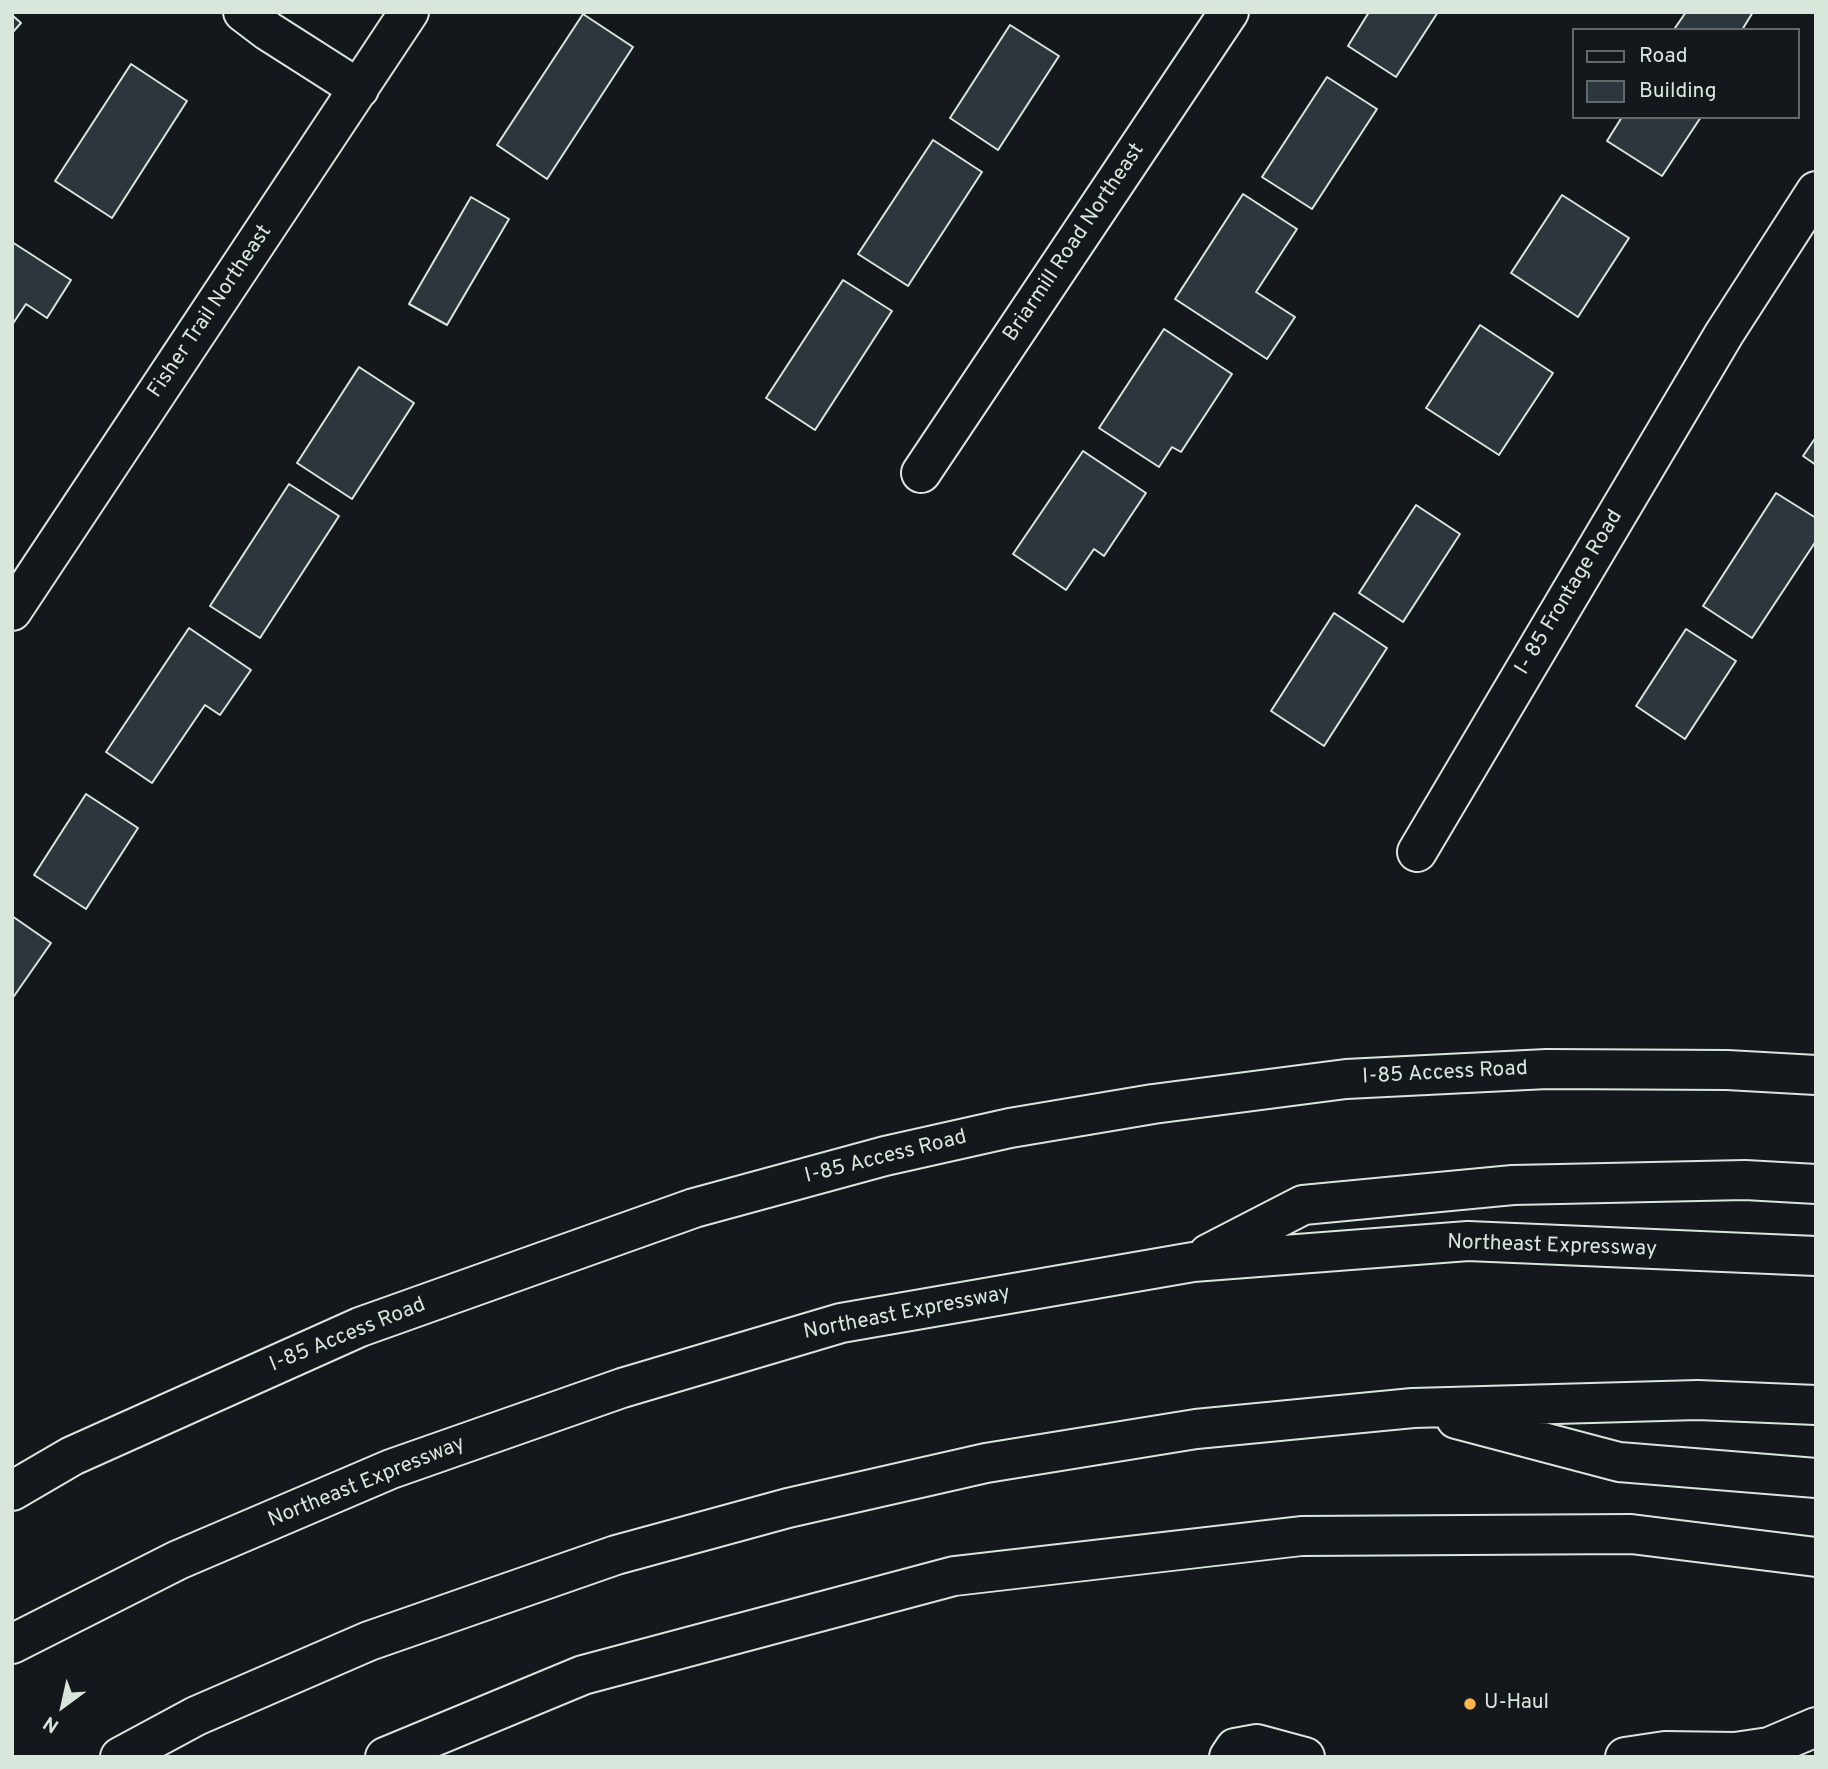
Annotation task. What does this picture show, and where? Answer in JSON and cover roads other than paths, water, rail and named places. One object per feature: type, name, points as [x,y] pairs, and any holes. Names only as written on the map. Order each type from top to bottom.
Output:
[{"type":"main road","points":[[243,12],[359,89]]},
{"type":"main road","name":"Fisher Trail Northeast","points":[[12,611],[409,12]]},
{"type":"main road","name":"Briarmill Road Northeast","points":[[921,473],[1229,12]]},
{"type":"main road","name":"I- 85 Frontage Road","points":[[1417,852],[1724,334],[1816,191]]},
{"type":"main road","name":"I-85 Access Road","points":[[12,1492],[72,1455],[360,1327],[694,1208],[886,1156],[1010,1128],[1153,1104],[1346,1079],[1547,1069],[1727,1070],[1816,1075]]},
{"type":"main road","points":[[1193,1262],[1303,1205],[1513,1185],[1745,1180],[1816,1184]]},
{"type":"main road","name":"Northeast Expressway","points":[[12,1644],[177,1560],[391,1469],[622,1388],[841,1323],[1193,1262],[1468,1241],[1816,1256]]},
{"type":"main road","points":[[120,1757],[196,1716],[369,1641],[616,1555],[788,1508],[986,1463],[1196,1429],[1413,1408],[1698,1401],[1816,1405]]},
{"type":"main road","points":[[1413,1408],[1619,1462],[1816,1478]]},
{"type":"main road","points":[[385,1757],[583,1675],[954,1576],[1301,1536],[1631,1534],[1816,1557]]},
{"type":"main road","points":[[1625,1757],[1665,1751],[1735,1752],[1769,1747],[1816,1727]]},
{"type":"main road","points":[[1229,1757],[1235,1748],[1257,1745],[1305,1757]]},
{"type":"place","name":"U-Haul","points":[[1470,1704]]}]
